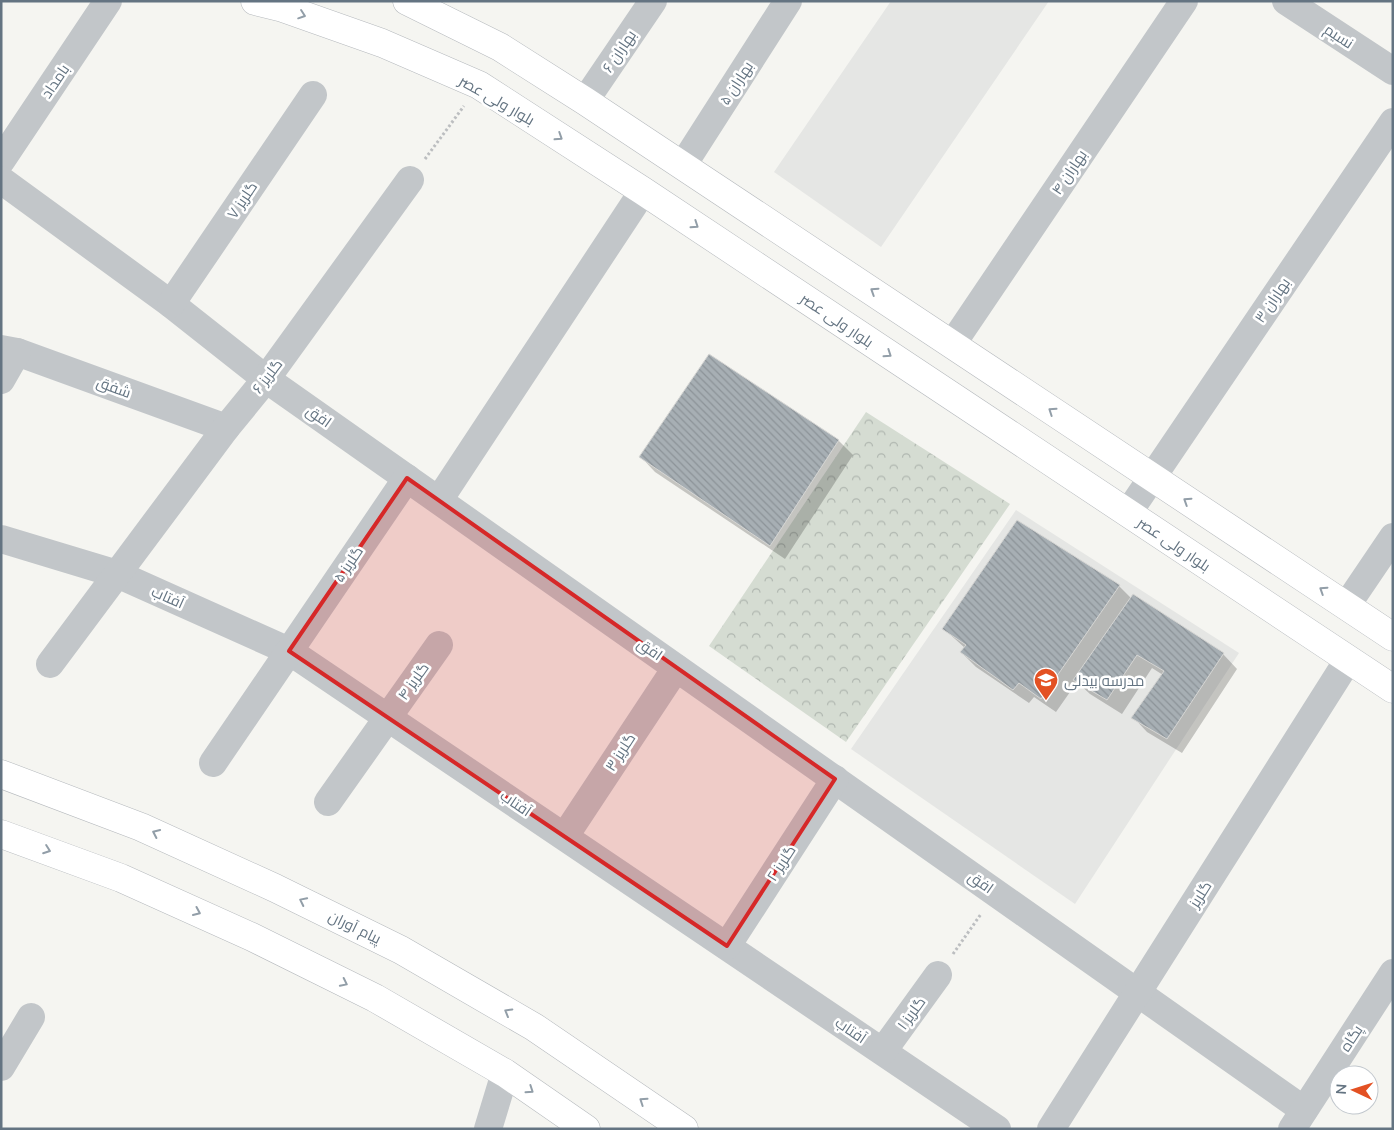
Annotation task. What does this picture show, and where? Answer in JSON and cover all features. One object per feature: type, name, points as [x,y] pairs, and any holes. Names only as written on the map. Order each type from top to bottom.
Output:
[{"type":"main road","name":"بلوار ولی عصر","points":[[256,1],[283,8],[382,43],[479,86],[642,191],[1393,689]]},
{"type":"main road","points":[[407,1],[500,47],[585,101],[953,343],[1151,478],[1393,637]]},
{"type":"main road","name":"پیام آوران","points":[[1,774],[141,827],[275,888],[401,950],[534,1027],[684,1129]]},
{"type":"main road","points":[[1,834],[121,878],[252,937],[375,998],[505,1073],[586,1129]]},
{"type":"street","name":"بامداد","points":[[1,161],[108,1]]},
{"type":"street","name":"بهاران ۶","points":[[585,101],[653,1]]},
{"type":"street","name":"بهاران ۵","points":[[682,165],[788,1]]},
{"type":"street","name":"بهاران ۴","points":[[953,343],[1184,1]]},
{"type":"street","name":"نسیم","points":[[1286,1],[1393,71]]},
{"type":"street","name":"گلریز ۷","points":[[171,304],[313,95]]},
{"type":"street","name":"بهاران ۳","points":[[1128,513],[1393,122]]},
{"type":"street","name":"افق","points":[[1,180],[171,304],[266,379],[1137,992],[1298,1119]]},
{"type":"street","name":"گلریز ۶","points":[[50,664],[226,428],[266,379],[410,180]]},
{"type":"street","points":[[438,500],[642,191]]},
{"type":"street","points":[[1,380],[9,351]]},
{"type":"street","name":"شفق","points":[[9,351],[226,428]]},
{"type":"street","name":"گلریز ۵","points":[[213,763],[407,478]]},
{"type":"street","points":[[1347,605],[1393,537]]},
{"type":"street","name":"آفتاب","points":[[1,539],[117,574],[289,651],[998,1129]]},
{"type":"street","name":"گلریز ۴","points":[[328,802],[438,644]]},
{"type":"street","name":"گلریز","points":[[1051,1129],[1348,660]]},
{"type":"street","name":"گلریز ۳","points":[[565,836],[676,668]]},
{"type":"street","name":"گلریز ۲","points":[[728,946],[834,779]]},
{"type":"street","name":"پگاه","points":[[1298,1119],[1393,973]]},
{"type":"street","name":"گلریز ۱","points":[[883,1051],[938,975]]},
{"type":"street","points":[[1,1067],[30,1017]]},
{"type":"street","points":[[488,1129],[505,1073]]},
{"type":"path","points":[[410,180],[479,86]]},
{"type":"path","points":[[938,975],[996,893]]},
{"type":"highlighted area","points":[[407,478],[835,779],[727,946],[289,651]]},
{"type":"shaded area","points":[[891,1],[1049,1],[881,247],[774,172]]},
{"type":"shaded area","name":"مدرسه بیدلی","points":[[1016,510],[1239,653],[1075,904],[851,749]]},
{"type":"green space","points":[[866,412],[1010,504],[846,742],[709,646]]},
{"type":"building","points":[[709,354],[839,440],[770,546],[639,457]]},
{"type":"building","points":[[1017,520],[1120,585],[1041,699],[1019,683],[1013,690],[960,652],[966,645],[942,629]]},
{"type":"building","points":[[1133,594],[1224,653],[1167,739],[1131,718],[1164,671],[1137,655],[1107,700],[1073,680]]},
{"type":"place","name":"مدرسه بیدلی","points":[[1046,701]]}]
